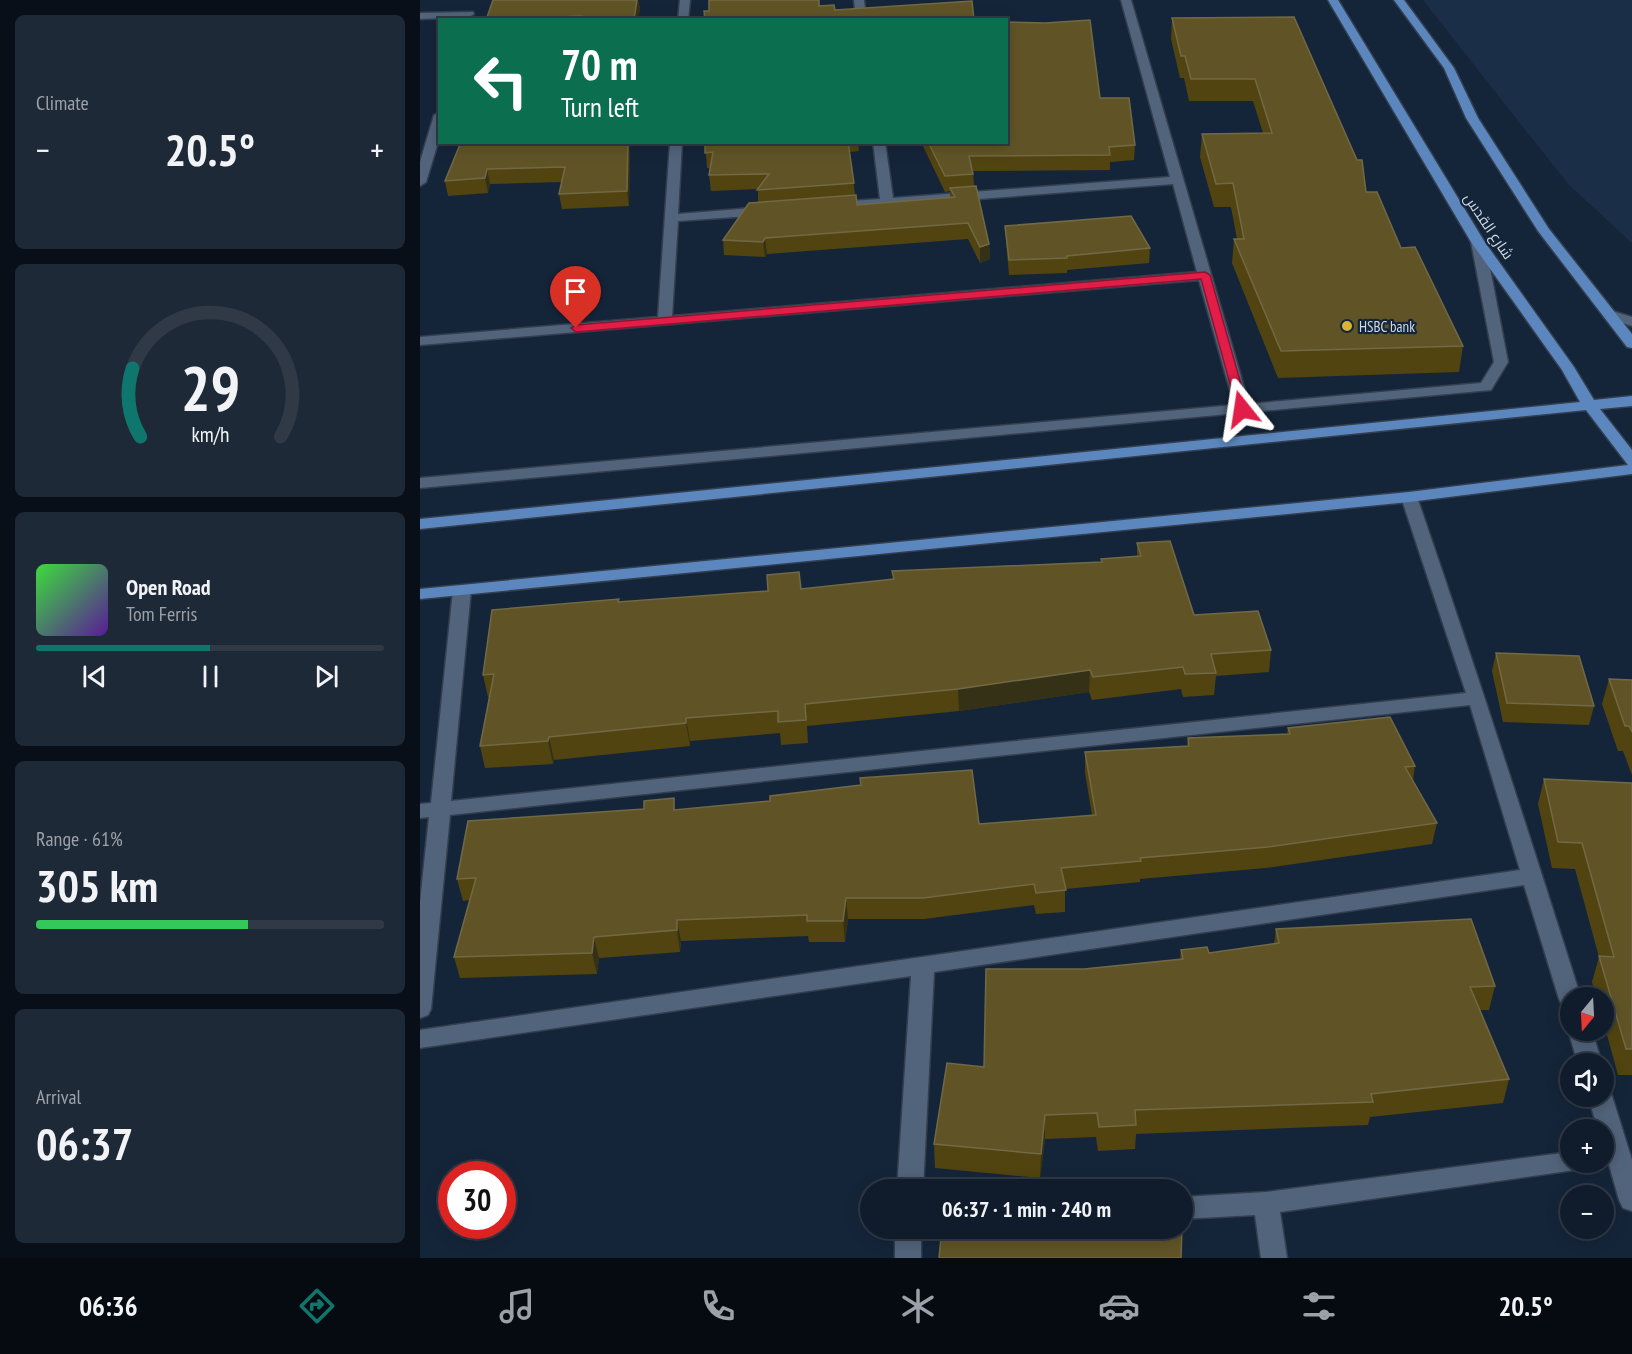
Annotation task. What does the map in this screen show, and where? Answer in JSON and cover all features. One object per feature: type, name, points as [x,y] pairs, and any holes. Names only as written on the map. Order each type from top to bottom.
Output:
[{"type":"main road","name":"شارع القدس","points":[[1333,0],[1478,242],[1569,370],[1588,403],[1632,461]]},
{"type":"main road","points":[[1399,0],[1449,68],[1472,118],[1544,231],[1632,344]]},
{"type":"main road","points":[[420,524],[1588,403],[1632,401]]},
{"type":"main road","points":[[420,594],[1409,497],[1632,469]]},
{"type":"street","points":[[420,16],[468,17],[473,0]]},
{"type":"street","points":[[683,18],[685,0]]},
{"type":"street","points":[[859,0],[861,18]]},
{"type":"street","points":[[1126,0],[1179,180],[1242,409]]},
{"type":"street","points":[[420,183],[438,122]]},
{"type":"street","points":[[665,321],[676,144]]},
{"type":"street","points":[[879,144],[887,202]]},
{"type":"street","points":[[819,207],[1179,180]]},
{"type":"street","points":[[671,218],[774,210]]},
{"type":"street","points":[[420,483],[1486,387],[1502,362],[1478,242]]},
{"type":"street","points":[[420,341],[1205,275]]},
{"type":"street","points":[[1609,314],[1632,322]]},
{"type":"street","points":[[1409,497],[1477,698],[1566,987]]},
{"type":"street","points":[[420,1009],[462,590]]},
{"type":"street","points":[[420,811],[1477,698]]},
{"type":"street","points":[[420,1039],[1533,876]]},
{"type":"street","points":[[911,1179],[923,965]]},
{"type":"street","points":[[1193,1207],[1266,1203],[1560,1164]]},
{"type":"street","points":[[1614,1164],[1632,1200]]},
{"type":"street","points":[[1266,1203],[1274,1258]]},
{"type":"street","points":[[908,1239],[908,1258]]},
{"type":"shaded area","points":[[1423,0],[1632,0],[1632,243],[1568,184]]},
{"type":"building","points":[[493,0],[637,0],[634,18],[582,18],[582,16],[487,18]]},
{"type":"building","points":[[709,0],[819,0],[819,6],[834,5],[835,10],[972,1],[974,18],[705,18],[704,11],[709,11]]},
{"type":"building","points":[[1294,17],[1357,160],[1362,160],[1366,192],[1377,192],[1401,248],[1415,247],[1463,346],[1281,351],[1234,239],[1244,239],[1233,183],[1216,184],[1202,134],[1272,133],[1255,79],[1191,79],[1185,56],[1181,56],[1172,18]]},
{"type":"building","points":[[1090,20],[1100,98],[1129,98],[1135,145],[1109,147],[1110,155],[969,156],[973,174],[945,176],[929,144],[1008,144],[1008,22],[1045,23]]},
{"type":"building","points":[[460,144],[628,144],[627,191],[559,194],[565,167],[487,169],[485,178],[445,181]]},
{"type":"building","points":[[705,144],[848,144],[854,183],[757,190],[769,174],[709,175],[713,152],[705,153]]},
{"type":"building","points":[[976,186],[989,244],[980,247],[968,223],[765,238],[763,242],[723,240],[749,203],[856,195],[857,205],[955,197],[950,188]]},
{"type":"building","points":[[1131,216],[1150,248],[1067,256],[1067,258],[1009,260],[1005,226]]},
{"type":"building","points":[[1170,541],[1194,615],[1258,611],[1271,650],[1211,654],[1216,673],[1185,674],[1183,667],[1093,677],[1090,670],[958,689],[805,704],[806,720],[778,722],[778,711],[686,718],[686,723],[549,737],[548,741],[480,746],[494,674],[483,675],[492,610],[619,599],[618,602],[768,591],[767,575],[799,572],[801,589],[894,579],[892,571],[1102,562],[1101,559],[1141,556],[1137,543]]},
{"type":"building","points":[[1496,653],[1579,656],[1594,706],[1507,703]]},
{"type":"building","points":[[1609,679],[1632,680],[1632,732],[1629,726],[1625,726]]},
{"type":"building","points":[[1390,717],[1415,766],[1405,767],[1437,823],[1268,847],[1140,858],[1141,861],[1061,868],[1066,890],[1036,893],[1034,884],[923,898],[846,898],[843,921],[807,921],[807,915],[677,920],[677,930],[594,937],[592,953],[454,957],[476,878],[457,879],[468,821],[644,809],[644,801],[674,798],[674,810],[770,801],[770,796],[861,785],[860,778],[972,770],[979,824],[1096,815],[1085,752],[1189,746],[1188,738],[1290,734],[1288,728]]},
{"type":"building","points":[[1544,779],[1632,783],[1632,1049],[1626,1049],[1614,1008],[1614,987],[1608,987],[1599,956],[1614,957],[1582,843],[1558,842]]},
{"type":"building","points":[[1471,919],[1495,986],[1470,987],[1509,1079],[1371,1094],[1373,1102],[1135,1110],[1136,1125],[1099,1127],[1097,1113],[1045,1115],[1041,1154],[934,1144],[947,1063],[984,1067],[986,969],[1084,969],[1183,959],[1181,950],[1207,947],[1209,953],[1279,943],[1276,929]]},
{"type":"building","points":[[941,1239],[1182,1239],[1181,1258],[939,1258]]},
{"type":"place","name":"HSBC bank","points":[[1347,326]]},
{"type":"route","points":[[576,328],[1205,275],[1242,409]]}]
